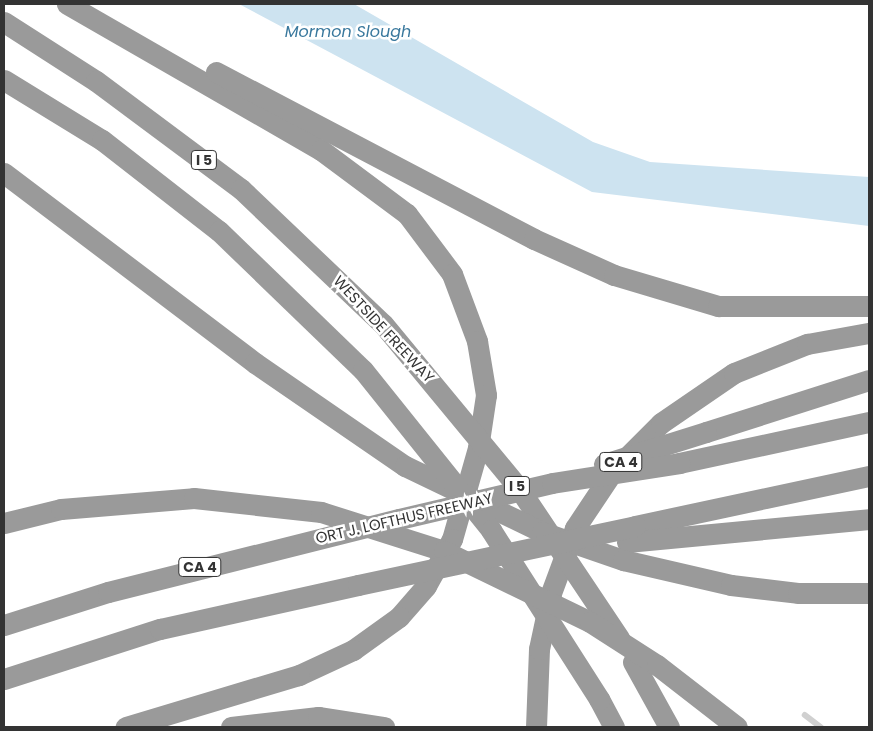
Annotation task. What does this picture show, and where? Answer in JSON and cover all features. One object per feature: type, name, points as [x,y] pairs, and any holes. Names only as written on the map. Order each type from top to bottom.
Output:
[{"type":"highway","points":[[67,4],[322,150],[407,214],[452,274],[477,341],[486,395],[478,448],[452,539],[426,586],[400,617],[353,650],[299,675],[126,727]]},
{"type":"highway","points":[[82,4],[534,239],[614,276],[718,306],[869,306]]},
{"type":"highway","name":"WESTSIDE FREEWAY","points":[[4,22],[96,80],[241,189],[383,324],[518,487],[633,662],[669,727]]},
{"type":"highway","points":[[4,80],[102,140],[219,232],[364,370],[492,530],[599,699],[614,727]]},
{"type":"highway","points":[[4,173],[256,363],[405,466],[549,535],[652,568],[731,586],[798,593],[869,593]]},
{"type":"highway","name":"CA 4","points":[[536,727],[539,649],[551,593],[575,528],[613,471],[661,423],[734,373],[807,344],[869,333]]},
{"type":"highway","points":[[552,483],[869,380]]},
{"type":"highway","name":"ORT J. LOFTHUS FREEWAY","points":[[4,625],[192,569],[552,483],[679,462],[869,422]]},
{"type":"highway","points":[[631,534],[869,476]]},
{"type":"highway","points":[[4,523],[70,508],[194,498],[261,502],[321,512],[444,550],[590,622],[657,665],[737,727]]},
{"type":"highway","points":[[4,679],[160,629],[522,549],[631,534],[869,519]]},
{"type":"highway","points":[[231,727],[311,717],[384,727]]},
{"type":"lane","points":[[805,715],[820,727]]},
{"type":"water","name":"Mormon Slough","points":[[239,4],[354,4],[593,142],[650,162],[869,177],[869,226],[592,192]]}]
